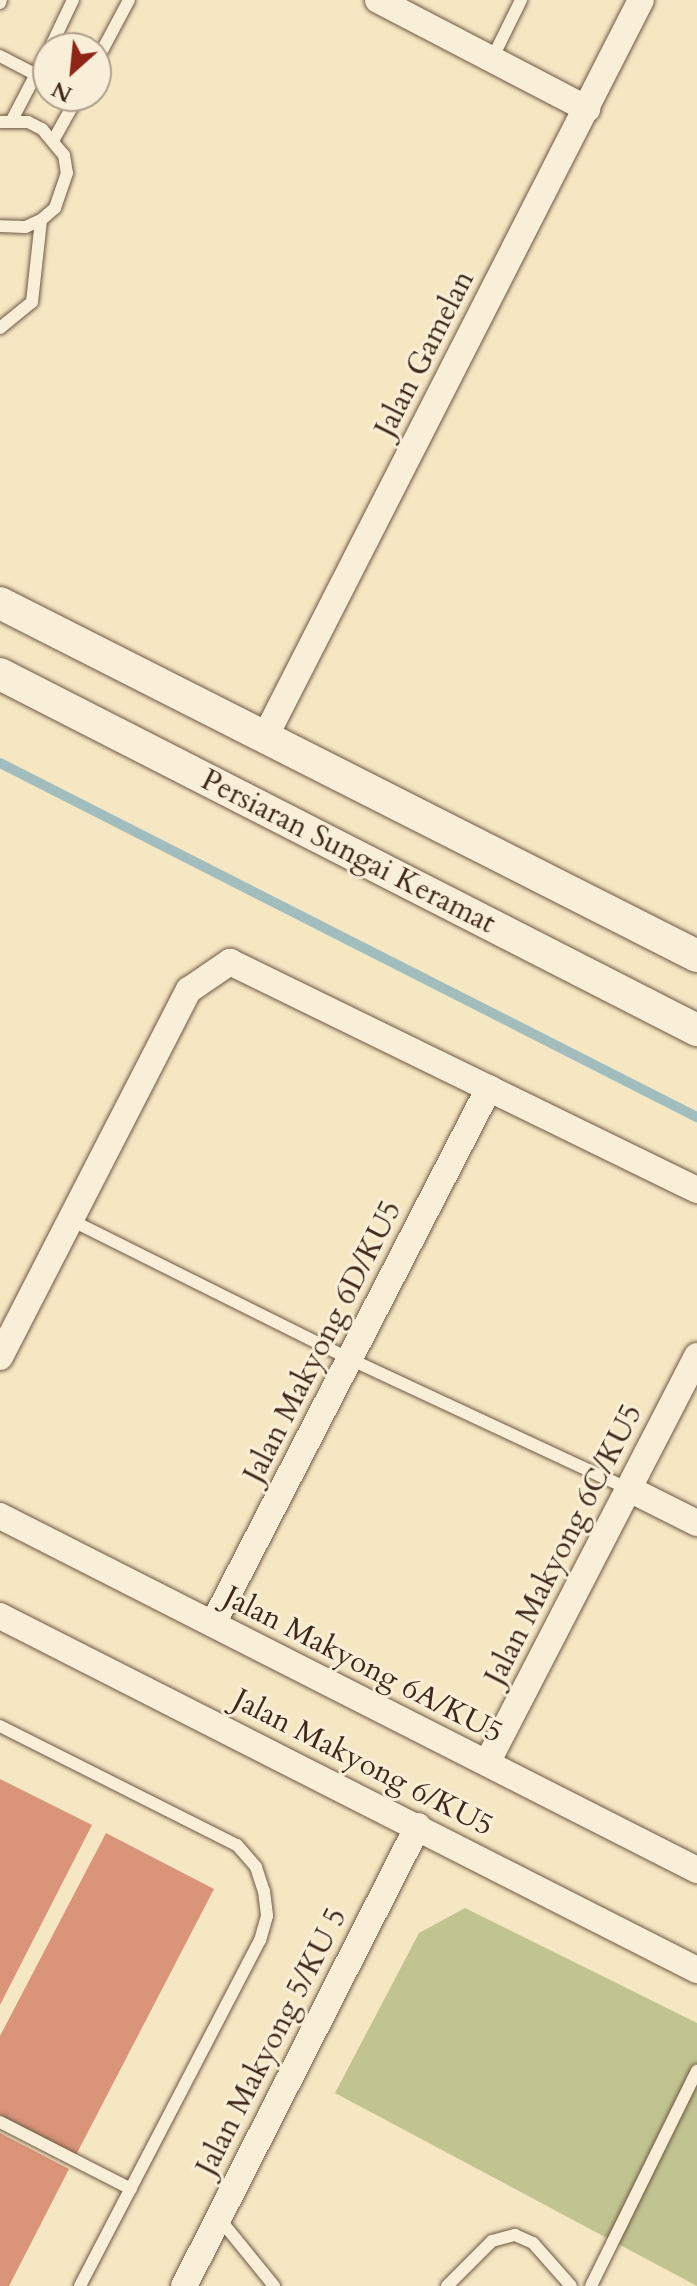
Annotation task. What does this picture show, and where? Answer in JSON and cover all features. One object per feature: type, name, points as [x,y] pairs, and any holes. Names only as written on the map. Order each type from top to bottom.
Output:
[{"type":"street","points":[[378,0],[587,109]]},
{"type":"street","name":"Jalan Gamelan","points":[[265,737],[641,0]]},
{"type":"street","points":[[0,603],[697,956]]},
{"type":"street","name":"Persiaran Sungai Keramat","points":[[0,674],[697,1030]]},
{"type":"street","points":[[0,1357],[189,990],[230,962],[697,1190]]},
{"type":"street","name":"Jalan Makyong 6D/KU5","points":[[213,1624],[489,1088]]},
{"type":"street","name":"Jalan Makyong 6C/KU5","points":[[487,1763],[697,1356]]},
{"type":"street","points":[[629,1489],[697,1523]]},
{"type":"street","name":"Jalan Makyong 6A/KU5","points":[[0,1516],[697,1870]]},
{"type":"street","name":"Jalan Makyong 6/KU5","points":[[0,1616],[697,1970]]},
{"type":"street","name":"Jalan Makyong 5/KU 5","points":[[184,2286],[418,1826]]},
{"type":"lane","points":[[58,32],[73,0]]},
{"type":"lane","points":[[112,32],[129,0]]},
{"type":"lane","points":[[492,59],[521,0]]},
{"type":"lane","points":[[0,56],[32,73]]},
{"type":"lane","points":[[6,121],[32,90]]},
{"type":"lane","points":[[54,139],[68,112]]},
{"type":"lane","points":[[0,226],[25,227],[41,220],[64,191],[64,155],[54,139],[28,122],[6,121]]},
{"type":"lane","points":[[0,328],[32,302],[41,220]]},
{"type":"lane","points":[[71,1220],[350,1359],[629,1489]]},
{"type":"lane","points":[[0,1726],[237,1845],[256,1867],[264,1891],[267,1916],[260,1940],[80,2286]]},
{"type":"lane","points":[[591,2286],[697,2071]]},
{"type":"lane","points":[[0,2122],[131,2189]]},
{"type":"lane","points":[[218,2217],[274,2286]]},
{"type":"lane","points":[[447,2286],[492,2241],[515,2235],[533,2243],[571,2286]]},
{"type":"green space","points":[[465,1908],[697,2023],[697,2286],[335,2093],[419,1933]]},
{"type":"building","points":[[0,1779],[92,1825],[0,2005]]},
{"type":"building","points":[[106,1833],[214,1889],[76,2155],[0,2115],[0,2036]]},
{"type":"building","points":[[0,2133],[69,2169],[9,2286],[0,2286]]},
{"type":"waterway","points":[[0,763],[697,1117]]}]
